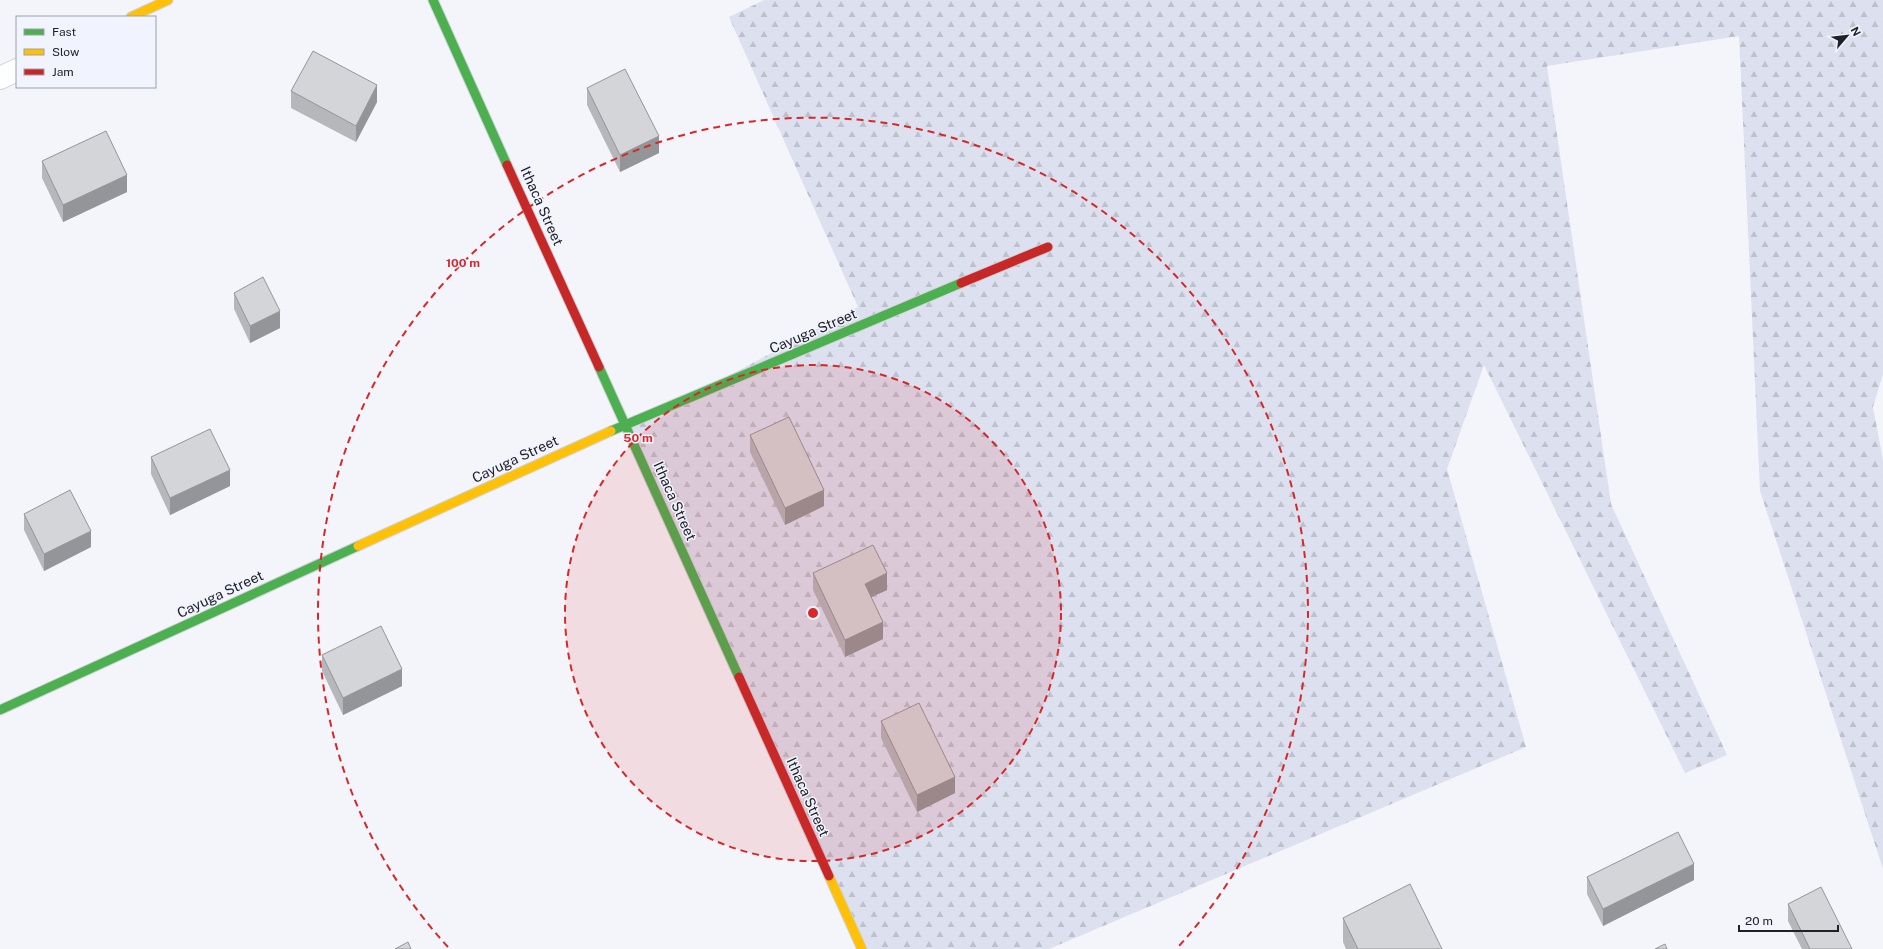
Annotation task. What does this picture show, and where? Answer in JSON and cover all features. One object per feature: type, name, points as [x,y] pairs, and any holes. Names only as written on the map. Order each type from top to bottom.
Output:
[{"type":"street","points":[[133,16],[168,0]]},
{"type":"street","name":"Ithaca Street","points":[[433,0],[625,424],[858,948]]},
{"type":"street","points":[[0,78],[16,70]]},
{"type":"street","name":"Cayuga Street","points":[[0,710],[625,424],[1048,247]]},
{"type":"green space","points":[[764,0],[1883,0],[1883,374],[1873,407],[1883,460],[1883,869],[1760,491],[1739,36],[1547,66],[1611,504],[1727,755],[1685,773],[1484,365],[1447,469],[1526,747],[1049,949],[868,949],[627,430],[858,307],[729,17]]},
{"type":"building","points":[[313,51],[377,85],[356,126],[291,91]]},
{"type":"building","points":[[625,69],[659,136],[620,155],[587,88]]},
{"type":"building","points":[[106,131],[127,175],[63,205],[42,161]]},
{"type":"building","points":[[263,277],[280,311],[250,326],[234,293]]},
{"type":"building","points":[[789,417],[824,490],[785,508],[750,435]]},
{"type":"building","points":[[210,429],[230,470],[170,498],[151,457]]},
{"type":"building","points":[[70,490],[91,531],[44,554],[24,514]]},
{"type":"building","points":[[873,545],[887,573],[865,584],[883,622],[845,640],[813,573]]},
{"type":"building","points":[[381,626],[402,669],[343,698],[322,655]]},
{"type":"building","points":[[919,703],[955,777],[917,795],[881,721]]},
{"type":"building","points":[[1678,832],[1694,864],[1603,909],[1587,877]]},
{"type":"building","points":[[1410,884],[1442,949],[1358,949],[1343,918]]},
{"type":"building","points":[[1821,887],[1852,949],[1810,949],[1788,904]]},
{"type":"building","points":[[408,942],[411,949],[395,949]]},
{"type":"building","points":[[1665,944],[1667,949],[1655,949]]},
{"type":"traffic: fast","points":[[433,0],[507,165]]},
{"type":"traffic: fast","points":[[611,431],[961,283]]},
{"type":"traffic: fast","points":[[599,367],[739,677]]},
{"type":"traffic: fast","points":[[0,710],[358,546]]},
{"type":"traffic: slow","points":[[133,16],[168,0]]},
{"type":"traffic: slow","points":[[358,546],[611,431]]},
{"type":"traffic: slow","points":[[829,876],[862,949]]},
{"type":"traffic: jam","points":[[507,165],[599,367]]},
{"type":"traffic: jam","points":[[961,283],[1048,247]]},
{"type":"traffic: jam","points":[[739,677],[829,876]]}]
